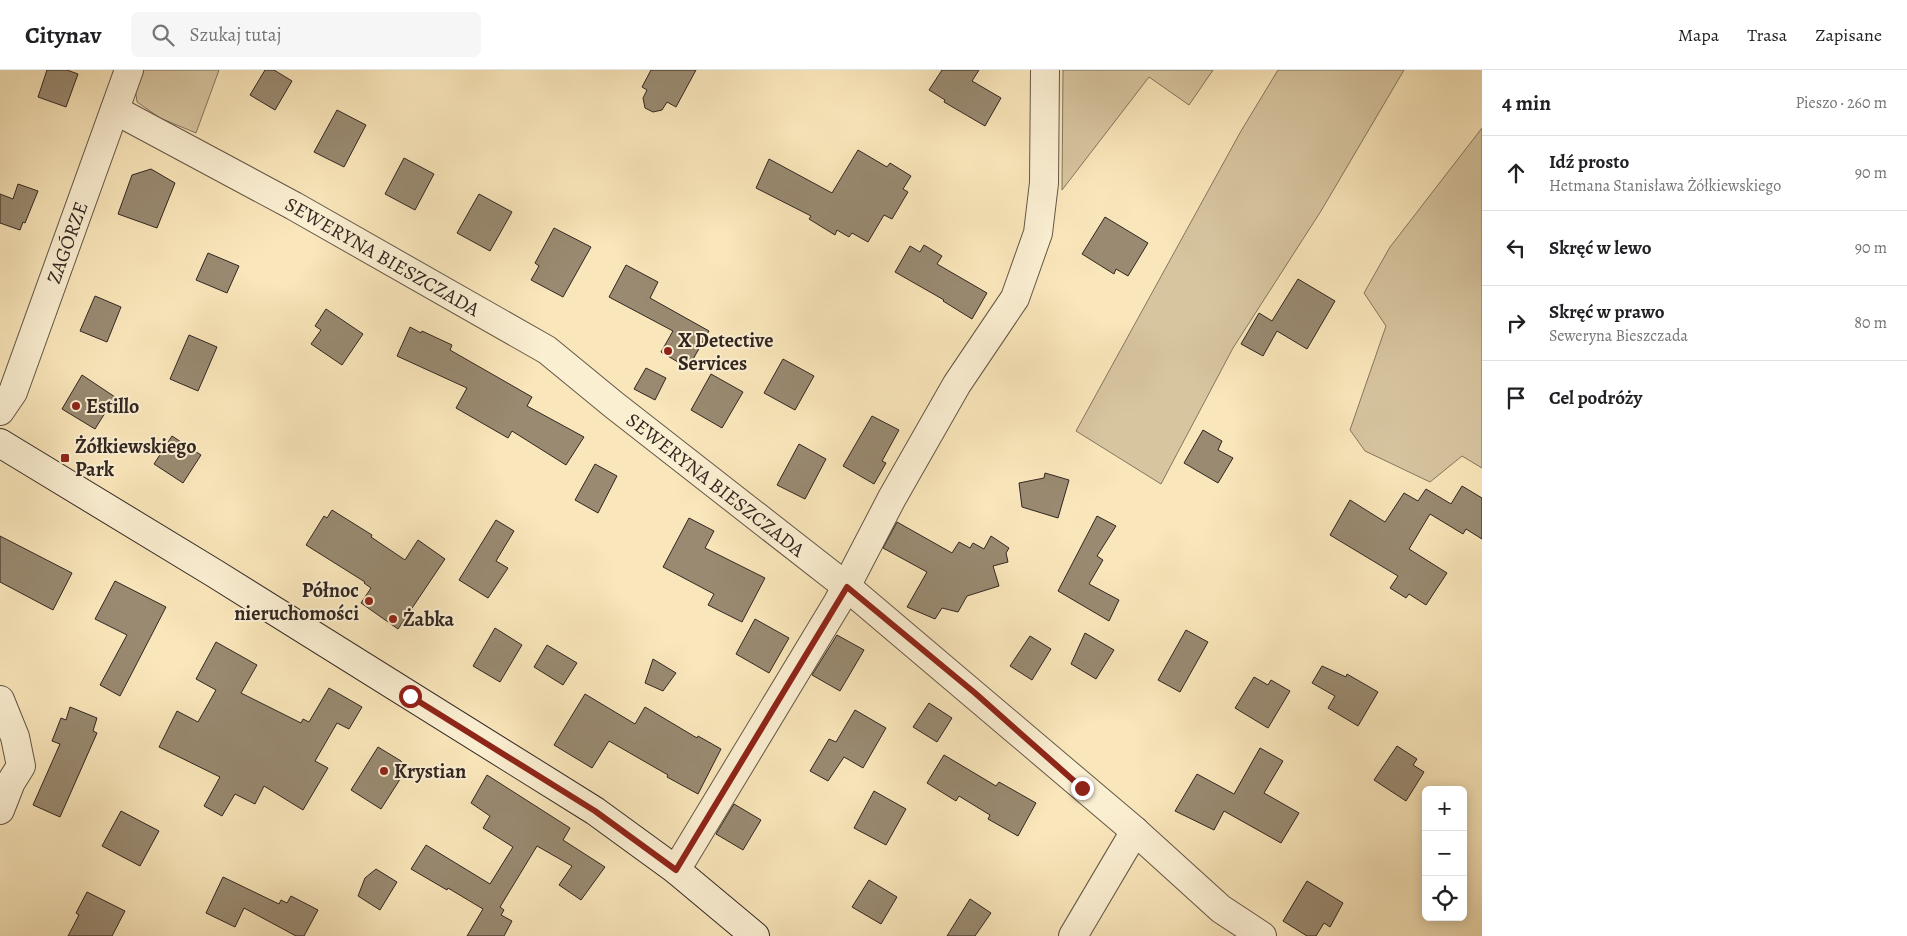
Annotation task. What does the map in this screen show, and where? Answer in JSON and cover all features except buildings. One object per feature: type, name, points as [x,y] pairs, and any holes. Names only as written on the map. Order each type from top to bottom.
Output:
[{"type":"street","name":"ZAGÓRZE","points":[[0,411],[13,392],[129,70]]},
{"type":"street","points":[[676,870],[847,587],[892,498],[958,384],[1015,298],[1038,233],[1044,182],[1045,70]]},
{"type":"street","name":"SEWERYNA BIESZCZADA","points":[[115,110],[294,206],[547,350],[614,405],[847,587],[1135,831],[1221,909],[1262,936]]},
{"type":"street","points":[[0,443],[214,573],[586,805],[676,870],[754,936]]},
{"type":"street","points":[[0,700],[15,737],[21,766],[11,782],[0,810]]},
{"type":"street","points":[[1073,936],[1135,831]]},
{"type":"shaded area","points":[[141,70],[219,70],[196,133],[160,118],[137,102],[135,87]]},
{"type":"shaded area","points":[[1063,70],[1213,70],[1189,105],[1149,77],[1062,190]]},
{"type":"shaded area","points":[[1278,70],[1404,70],[1321,211],[1233,348],[1161,484],[1076,431],[1241,131]]},
{"type":"shaded area","points":[[1482,128],[1482,468],[1462,456],[1430,482],[1365,451],[1350,430],[1386,326],[1364,293],[1390,247]]},
{"type":"place","name":"X Detective Services","points":[[668,351]]},
{"type":"place","name":"Estillo","points":[[76,406]]},
{"type":"place","name":"Żółkiewskiego Park","points":[[65,458]]},
{"type":"place","name":"Północ nieruchomości","points":[[369,601]]},
{"type":"place","name":"Żabka","points":[[393,619]]},
{"type":"place","name":"Krystian","points":[[384,771]]},
{"type":"route","points":[[410,696],[595,811],[676,870],[847,587],[975,693],[1082,788]]}]
